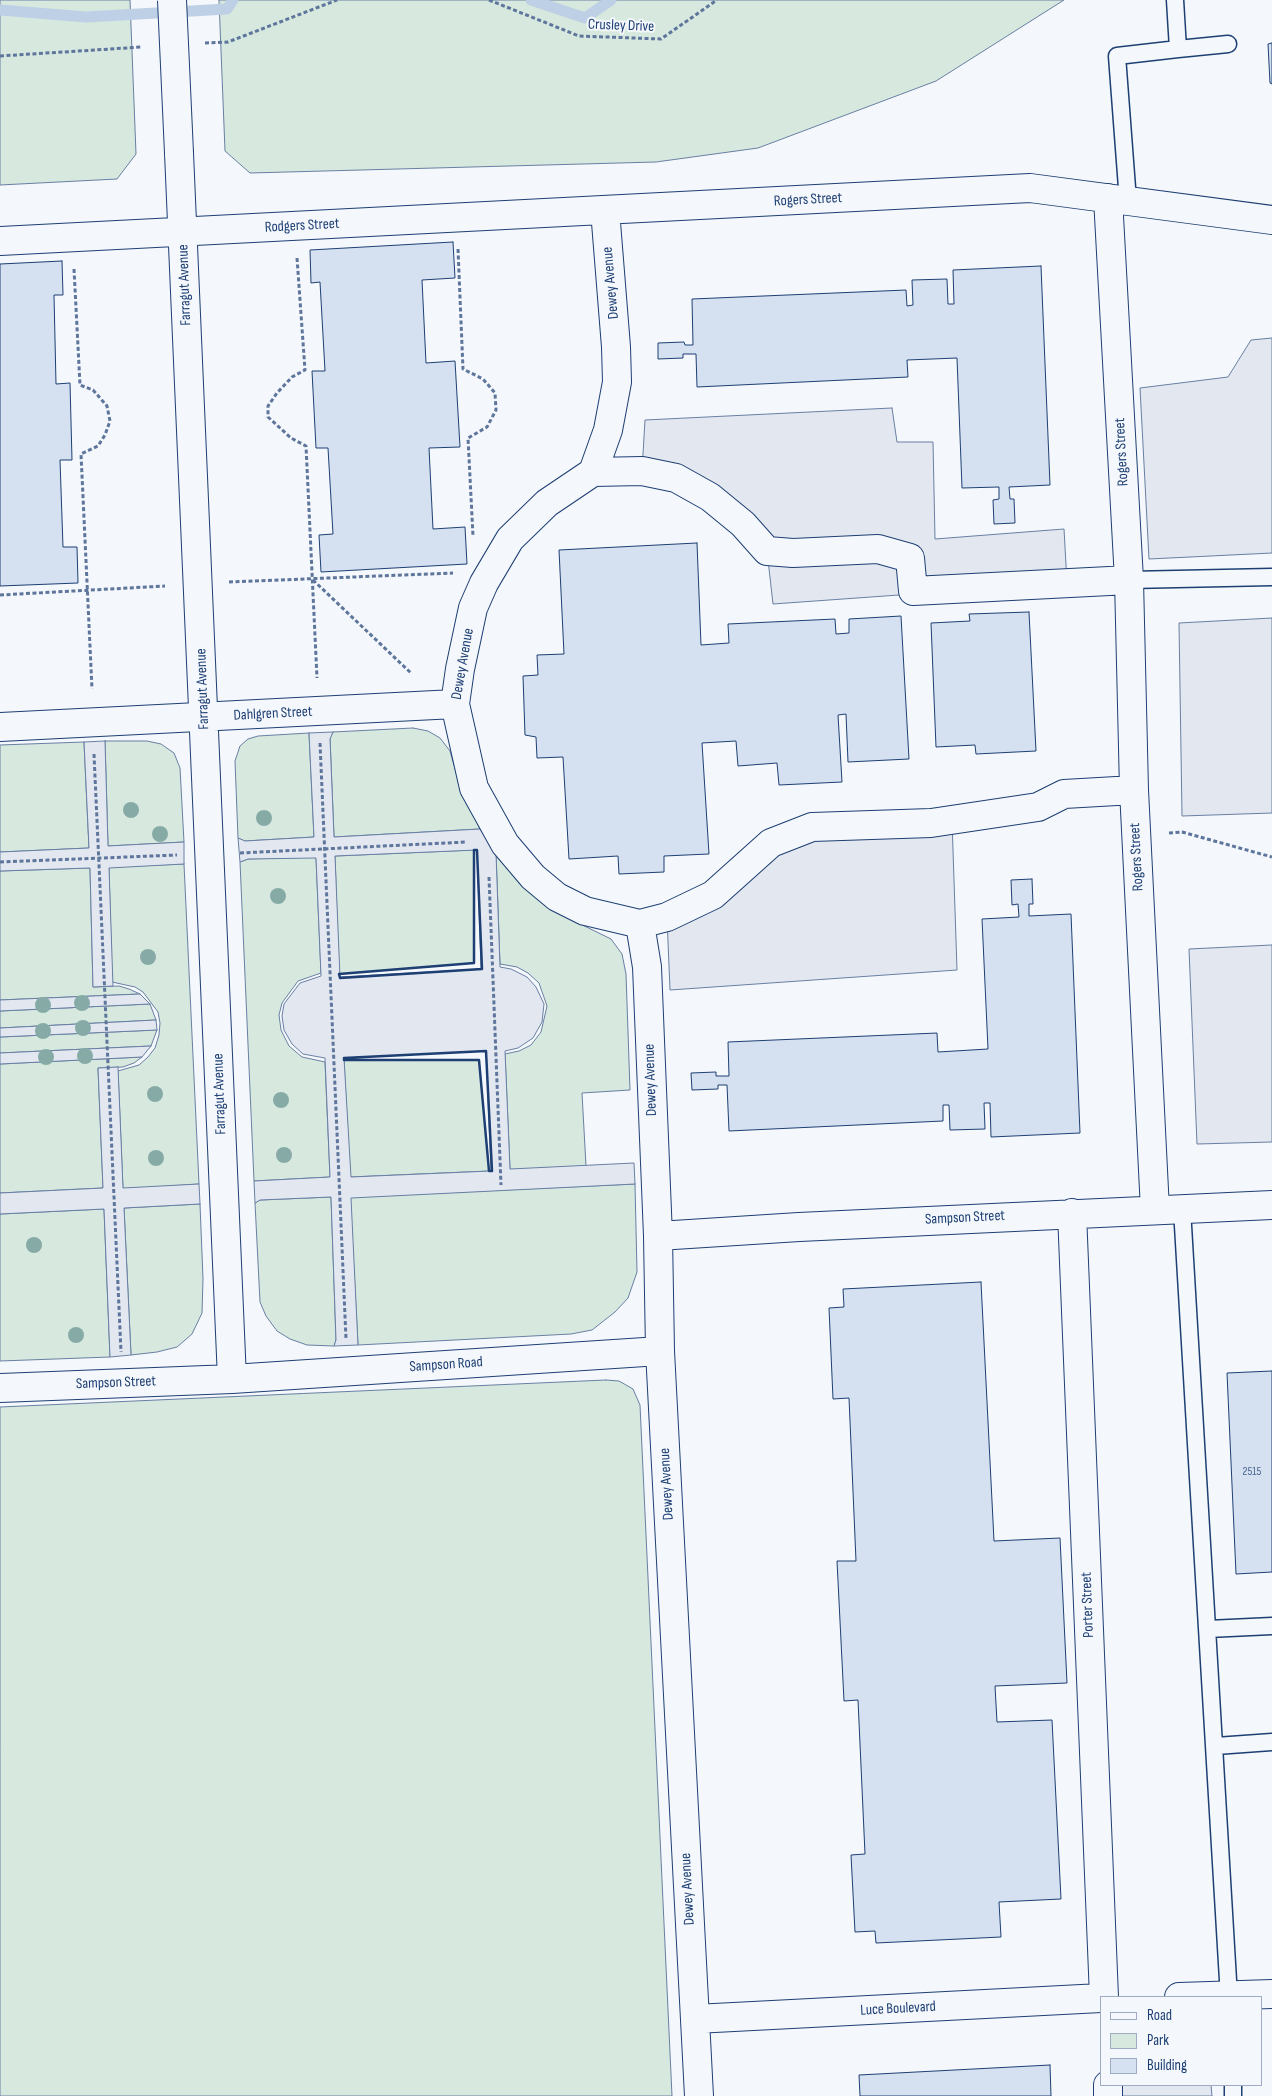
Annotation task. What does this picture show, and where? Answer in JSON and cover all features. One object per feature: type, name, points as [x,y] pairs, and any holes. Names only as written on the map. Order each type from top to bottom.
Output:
[{"type":"street","name":"Farragut Avenue","points":[[172,0],[205,718],[232,1379]]},
{"type":"street","name":"Rogers Street","points":[[605,210],[1030,188],[1118,200],[1134,790],[1155,1210]]},
{"type":"street","points":[[1118,200],[1272,220]]},
{"type":"street","name":"Rodgers Street","points":[[0,241],[605,210]]},
{"type":"street","name":"Dewey Avenue","points":[[605,210],[617,382],[608,430],[593,472],[547,503],[510,539],[484,583],[473,608],[460,669],[455,704],[474,788],[505,844],[533,877],[557,897],[585,911],[640,924],[647,967],[658,1236],[660,1351],[699,2096]]},
{"type":"street","points":[[593,472],[642,471],[676,478],[710,497],[743,524],[767,551],[793,554],[878,548],[910,558],[913,591],[1129,580]]},
{"type":"street","name":"Dahlgren Street","points":[[0,727],[455,704]]},
{"type":"street","points":[[640,924],[667,916],[713,895],[771,843],[812,827],[932,823],[1038,807],[1064,794],[1134,790]]},
{"type":"street","name":"Sampson Street","points":[[658,1236],[1072,1213],[1272,1205]]},
{"type":"street","name":"Porter Street","points":[[1072,1213],[1102,1996]]},
{"type":"street","name":"Sampson Road","points":[[232,1379],[660,1351]]},
{"type":"street","name":"Sampson Street","points":[[0,1388],[232,1379]]},
{"type":"street","points":[[1243,1996],[1272,1994]]},
{"type":"street","name":"Luce Boulevard","points":[[695,2019],[1100,1998]]},
{"type":"lane","points":[[1175,0],[1178,49]]},
{"type":"lane","points":[[1118,200],[1117,56],[1228,44]]},
{"type":"lane","points":[[1129,580],[1272,577]]},
{"type":"lane","points":[[1182,1209],[1216,1746],[1229,1996]]},
{"type":"lane","points":[[1208,1629],[1272,1626]]},
{"type":"lane","points":[[1216,1746],[1272,1742]]},
{"type":"path","name":"Crusley Drive","points":[[489,0],[579,36],[661,39],[717,0]]},
{"type":"path","points":[[458,248],[463,369],[483,379],[495,393],[496,410],[486,427],[468,438],[473,544]]},
{"type":"path","points":[[296,257],[305,370],[292,377],[277,393],[268,406],[268,417],[291,438],[306,446],[317,685]]},
{"type":"path","points":[[74,263],[80,385],[93,390],[107,406],[110,421],[105,435],[98,446],[81,454],[92,695]]},
{"type":"path","points":[[227,582],[455,573]]},
{"type":"path","points":[[312,579],[425,686],[426,706]]},
{"type":"path","points":[[0,596],[173,586]]},
{"type":"path","points":[[320,742],[348,1371]]},
{"type":"path","points":[[94,751],[122,1383]]},
{"type":"path","points":[[1164,834],[1182,832],[1272,857]]},
{"type":"path","points":[[489,871],[501,1185]]},
{"type":"green space","points":[[0,0],[130,0],[136,154],[117,179],[0,185]]},
{"type":"green space","points":[[219,0],[1064,0],[936,81],[758,148],[656,162],[250,173],[225,151]]},
{"type":"green space","points":[[413,728],[428,731],[440,738],[450,751],[459,783],[480,829],[334,837],[330,738],[333,732]]},
{"type":"green space","points":[[309,733],[314,837],[245,841],[238,838],[235,761],[240,746],[248,739],[258,736]]},
{"type":"green space","points":[[105,741],[147,741],[161,744],[174,753],[180,768],[184,842],[108,846]]},
{"type":"green space","points":[[84,742],[89,848],[0,852],[0,745]]},
{"type":"green space","points":[[474,850],[474,963],[339,974],[335,856]]},
{"type":"green space","points":[[496,853],[518,880],[540,901],[564,916],[611,939],[622,954],[626,974],[630,1090],[582,1093],[586,1166],[510,1170],[505,1054],[519,1051],[531,1045],[541,1032],[547,1006],[539,983],[528,973],[517,967],[500,964]]},
{"type":"green space","points":[[316,857],[321,973],[298,981],[282,1003],[279,1015],[281,1030],[289,1046],[302,1057],[325,1062],[330,1177],[254,1181],[240,862],[248,859]]},
{"type":"green space","points":[[184,864],[199,1184],[123,1189],[118,1071],[139,1065],[148,1057],[155,1048],[160,1023],[158,1012],[143,992],[135,987],[112,982],[109,867]]},
{"type":"green space","points":[[90,868],[93,987],[119,986],[140,994],[0,1000],[0,871]]},
{"type":"green space","points":[[150,1004],[156,1020],[0,1028],[0,1011]]},
{"type":"green space","points":[[157,1030],[151,1046],[0,1053],[0,1037]]},
{"type":"green space","points":[[142,1057],[134,1063],[123,1067],[98,1068],[103,1188],[0,1193],[0,1064]]},
{"type":"green space","points":[[344,1060],[479,1060],[489,1171],[350,1177]]},
{"type":"green space","points":[[635,1184],[637,1272],[628,1298],[615,1312],[592,1330],[571,1334],[358,1345],[350,1197]]},
{"type":"green space","points":[[331,1197],[336,1340],[334,1346],[307,1345],[290,1339],[277,1331],[266,1316],[260,1302],[255,1203],[260,1200]]},
{"type":"green space","points":[[200,1204],[203,1279],[202,1313],[192,1334],[177,1347],[131,1355],[124,1208]]},
{"type":"green space","points":[[104,1209],[110,1357],[0,1361],[0,1214]]},
{"type":"green space","points":[[606,1380],[619,1381],[633,1389],[640,1405],[672,2096],[0,2096],[0,1407]]},
{"type":"shaded area","points":[[1272,338],[1272,553],[1149,559],[1140,388],[1228,377],[1251,340]]},
{"type":"shaded area","points":[[892,408],[897,442],[933,442],[935,539],[1064,529],[1067,583],[773,604],[767,551],[743,524],[642,471],[645,420]]},
{"type":"shaded area","points":[[1272,618],[1272,813],[1182,816],[1179,623]]},
{"type":"shaded area","points":[[333,732],[330,739],[334,837],[480,829],[496,853],[500,967],[511,969],[527,977],[536,987],[544,1004],[542,1022],[533,1038],[518,1048],[505,1051],[510,1169],[634,1163],[635,1184],[351,1198],[358,1345],[334,1346],[336,1340],[331,1197],[260,1200],[255,1203],[254,1181],[330,1177],[325,1058],[303,1054],[292,1044],[284,1030],[282,1016],[284,1004],[300,983],[321,976],[316,858],[248,859],[240,862],[238,838],[245,841],[314,837],[309,733]],"holes":[[[477,850],[481,969],[340,977],[335,856]],[[486,1051],[491,1171],[351,1177],[344,1058]]]},
{"type":"shaded area","points":[[105,741],[108,846],[184,842],[184,864],[109,868],[113,986],[93,987],[90,868],[0,871],[0,852],[89,848],[84,742]]},
{"type":"shaded area","points":[[952,820],[957,970],[670,990],[667,917],[771,843]]},
{"type":"shaded area","points":[[1272,945],[1272,1142],[1197,1144],[1189,949]]},
{"type":"shaded area","points":[[140,994],[150,1004],[0,1011],[0,1000]]},
{"type":"shaded area","points":[[156,1020],[157,1030],[0,1037],[0,1028]]},
{"type":"shaded area","points":[[151,1046],[142,1057],[0,1064],[0,1053]]},
{"type":"shaded area","points":[[118,1067],[123,1188],[199,1184],[200,1204],[124,1208],[131,1355],[110,1357],[104,1209],[0,1214],[0,1193],[103,1188],[98,1068]]},
{"type":"shaded area","points":[[1117,2086],[1211,2086],[1212,2096],[1117,2096]]},
{"type":"building","points":[[1272,43],[1272,84],[1270,83],[1268,44]]},
{"type":"building","points":[[453,242],[455,278],[422,280],[426,363],[455,361],[460,447],[429,448],[433,529],[465,527],[467,564],[321,572],[319,535],[333,534],[328,448],[316,448],[312,371],[325,371],[320,282],[311,283],[310,250]]},
{"type":"building","points":[[62,261],[63,295],[54,295],[56,384],[70,383],[72,460],[60,460],[63,547],[77,547],[78,583],[0,586],[0,264]]},
{"type":"building","points":[[1041,266],[1050,485],[1009,487],[1010,499],[1014,499],[1015,523],[994,524],[993,500],[999,499],[999,487],[962,488],[957,358],[907,360],[908,377],[697,387],[696,354],[683,354],[683,358],[658,359],[658,343],[684,342],[685,345],[693,345],[692,299],[906,290],[907,306],[913,305],[912,280],[947,279],[948,304],[954,304],[953,270]]},
{"type":"building","points":[[697,543],[701,645],[729,643],[728,624],[835,619],[836,634],[849,633],[849,619],[901,616],[909,759],[848,762],[846,714],[838,715],[842,782],[779,785],[777,763],[738,766],[736,741],[702,743],[709,854],[664,856],[664,872],[619,874],[618,856],[569,859],[563,757],[537,758],[536,737],[525,735],[523,676],[538,675],[537,655],[564,654],[559,550]]},
{"type":"building","points":[[1029,612],[1036,751],[976,754],[975,745],[936,747],[931,623],[970,621],[969,614]]},
{"type":"building","points":[[1032,879],[1033,904],[1029,904],[1029,916],[1071,914],[1080,1133],[991,1137],[990,1103],[984,1103],[985,1129],[950,1130],[949,1105],[943,1105],[943,1121],[729,1131],[727,1085],[718,1085],[718,1089],[692,1090],[691,1073],[716,1072],[716,1076],[729,1076],[728,1042],[937,1033],[938,1052],[988,1049],[982,919],[1019,917],[1018,904],[1012,905],[1011,880]]},
{"type":"building","points":[[981,1282],[994,1541],[1060,1538],[1067,1683],[995,1686],[997,1722],[1052,1720],[1061,1899],[999,1902],[1001,1937],[876,1943],[875,1931],[855,1932],[851,1855],[865,1854],[858,1700],[844,1701],[837,1561],[856,1561],[849,1398],[833,1399],[829,1308],[844,1307],[843,1289]]},
{"type":"building","points":[[1272,1371],[1272,1572],[1236,1574],[1227,1373]]},
{"type":"building","points":[[1050,2065],[1051,2096],[860,2096],[859,2075]]},
{"type":"waterway","points":[[0,10],[86,17],[227,9],[233,0]]},
{"type":"waterway","points":[[531,0],[585,18],[611,0]]},
{"type":"wall","points":[[474,850],[477,850],[482,969],[340,978],[339,974],[474,963],[474,850]]},
{"type":"wall","points":[[486,1051],[492,1171],[489,1171],[479,1060],[344,1060],[344,1058],[486,1051]]}]
